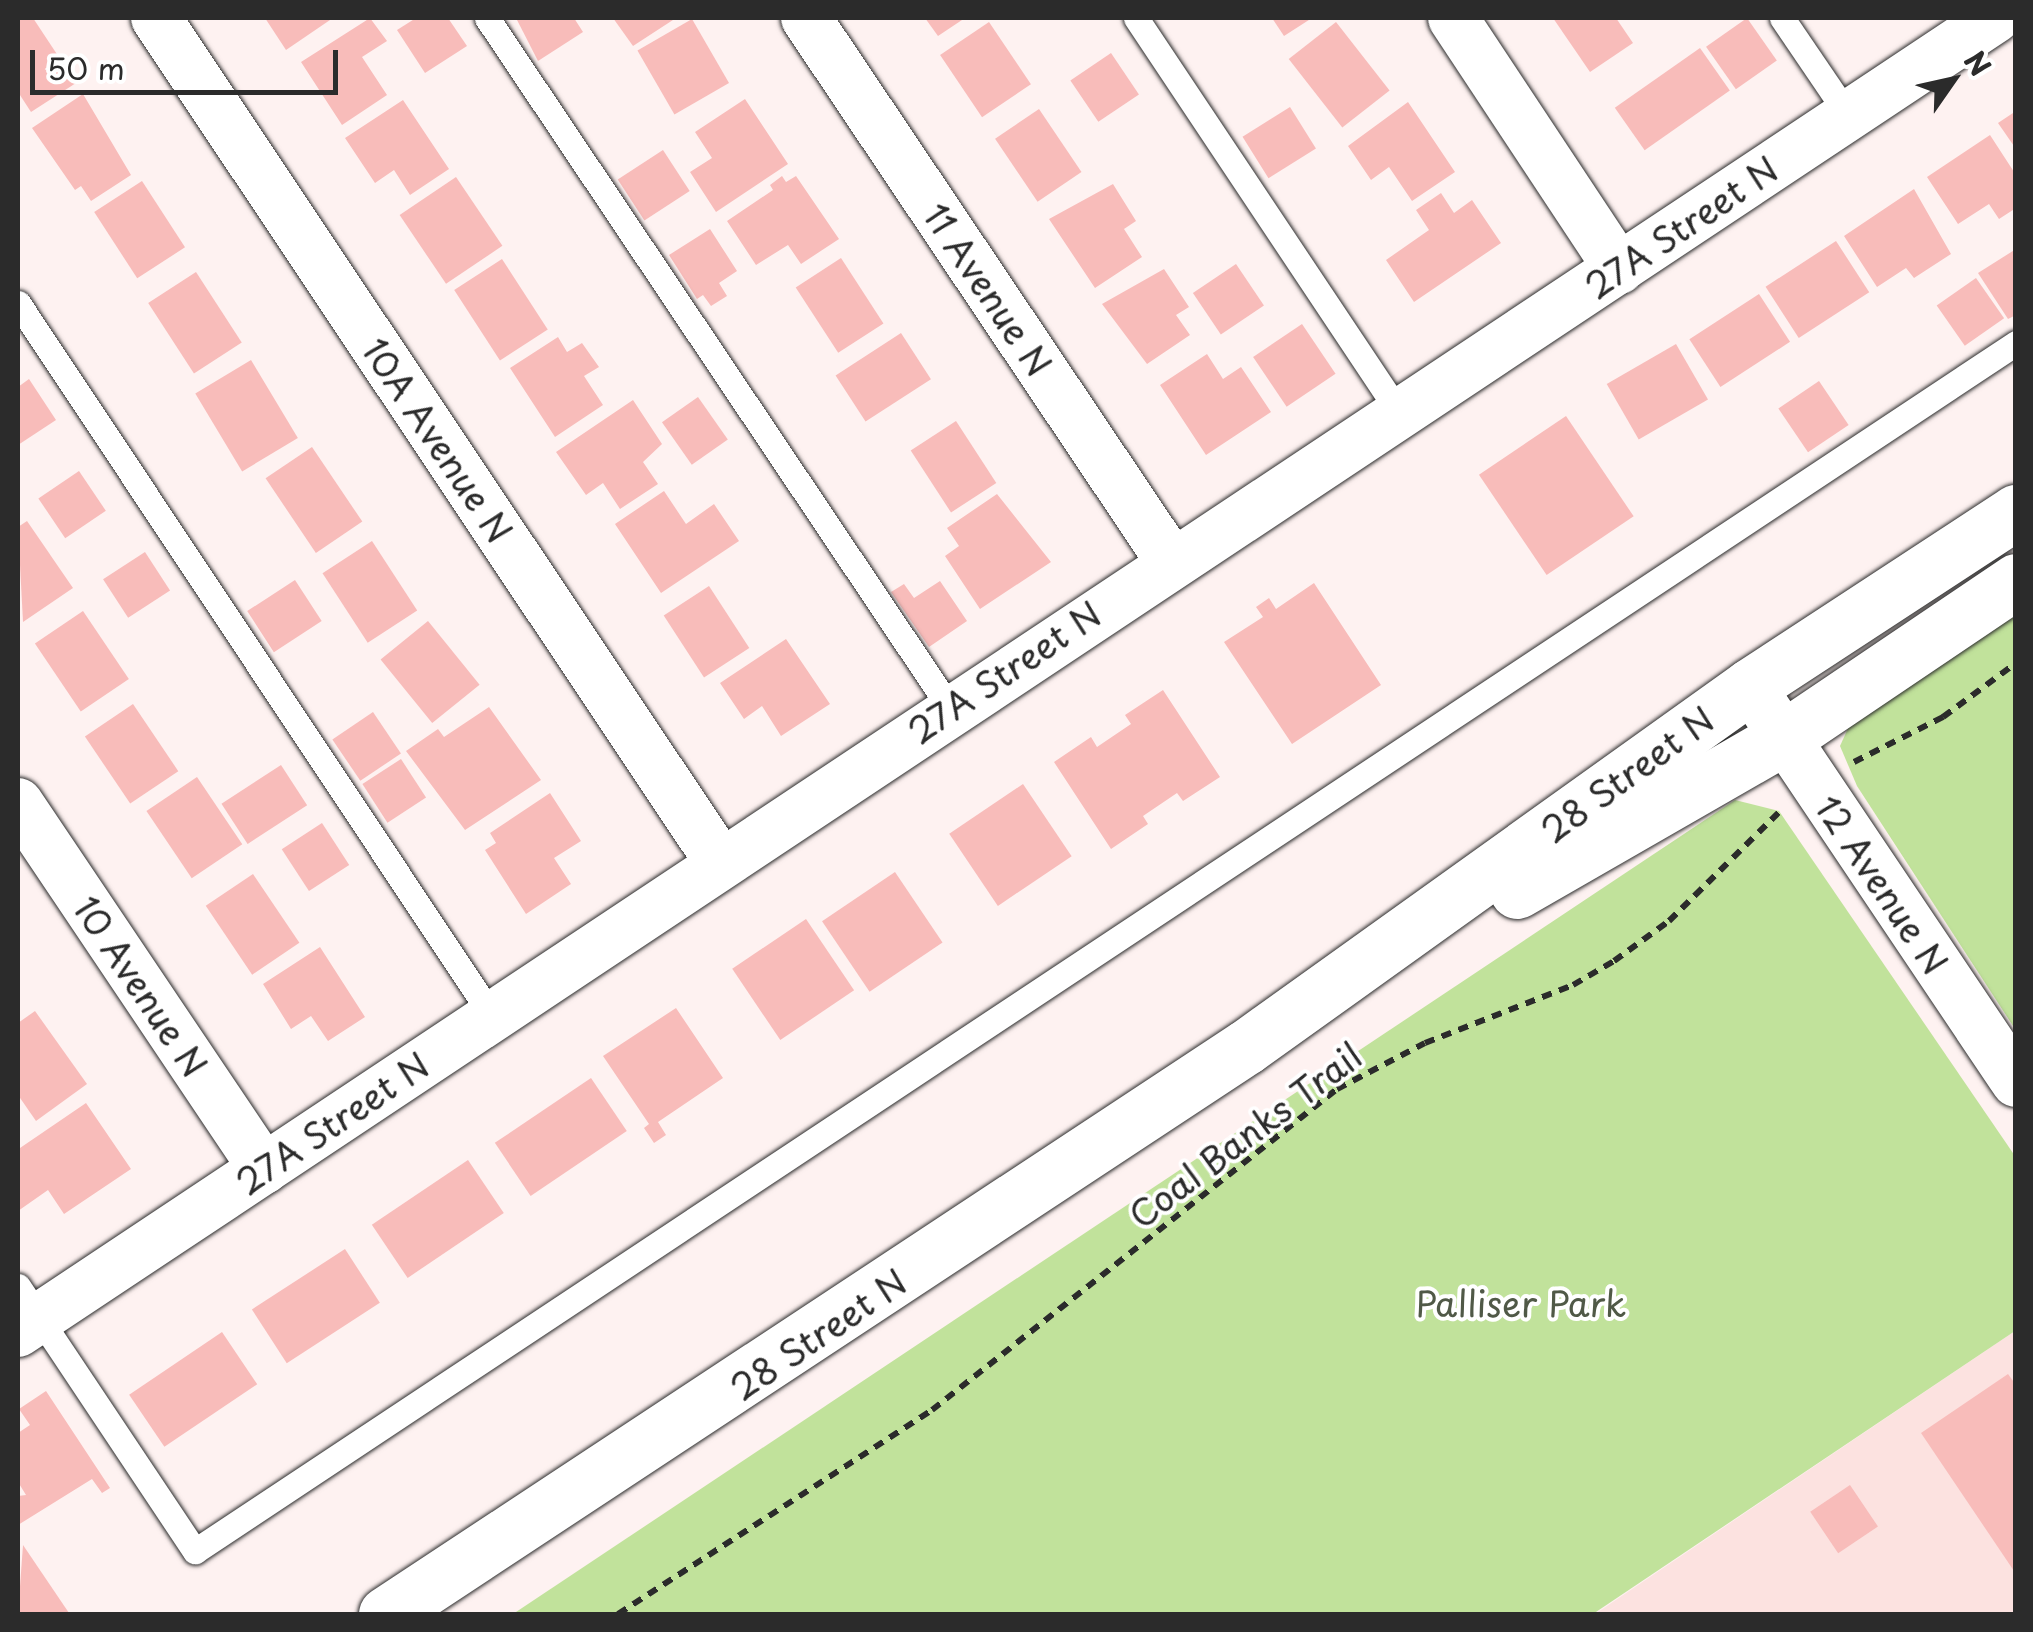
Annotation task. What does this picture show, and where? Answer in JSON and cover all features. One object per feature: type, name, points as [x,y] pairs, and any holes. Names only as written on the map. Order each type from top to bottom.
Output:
[{"type":"main road","name":"28 Street N","points":[[386,1614],[1246,1047],[1750,686],[2016,512]]},
{"type":"main road","name":"28 Street N","points":[[1246,1047],[1784,738],[2016,582]]},
{"type":"street","name":"10A Avenue N","points":[[156,18],[720,862]]},
{"type":"street","name":"11 Avenue N","points":[[806,18],[1170,560]]},
{"type":"street","points":[[1453,18],[1619,269]]},
{"type":"street","name":"27A Street N","points":[[25,1312],[264,1169],[1170,560],[1619,269],[1995,18]]},
{"type":"street","name":"12 Avenue N","points":[[1750,686],[2016,1082]]},
{"type":"street","name":"10 Avenue N","points":[[18,803],[264,1169]]},
{"type":"lane","points":[[487,18],[950,708]]},
{"type":"lane","points":[[1136,18],[1398,412]]},
{"type":"lane","points":[[1782,18],[1848,115]]},
{"type":"lane","points":[[18,303],[492,1016]]},
{"type":"lane","points":[[25,1312],[194,1550],[2016,343]]},
{"type":"path","name":"Coal Banks Trail","points":[[618,1614],[932,1410],[1337,1090],[1424,1043],[1573,984],[1614,961],[1669,921],[1740,847],[1816,785],[1943,717],[2016,663]]},
{"type":"shaded area","points":[[2015,1331],[2015,1614],[1595,1614]]},
{"type":"green space","points":[[2015,604],[2015,1029],[1857,786],[1840,746],[1854,715]]},
{"type":"green space","name":"Palliser Park","points":[[1735,800],[1779,811],[2015,1156],[2015,1331],[1593,1614],[513,1614]]},
{"type":"building","points":[[18,18],[33,18],[76,83],[31,112],[18,92]]},
{"type":"building","points":[[265,18],[328,18],[330,20],[286,50]]},
{"type":"building","points":[[370,18],[387,41],[362,57],[387,95],[342,125],[301,62]]},
{"type":"building","points":[[416,18],[448,18],[467,46],[425,73],[397,30]]},
{"type":"building","points":[[516,18],[574,18],[583,32],[538,61]]},
{"type":"building","points":[[613,18],[676,18],[633,46]]},
{"type":"building","points":[[925,18],[965,18],[938,36]]},
{"type":"building","points":[[1272,18],[1312,18],[1284,36]]},
{"type":"building","points":[[1553,18],[1616,18],[1633,43],[1590,72]]},
{"type":"building","points":[[1747,18],[1777,61],[1736,89],[1706,47]]},
{"type":"building","points":[[692,19],[729,83],[674,115],[637,50]]},
{"type":"building","points":[[989,22],[1031,84],[982,117],[940,55]]},
{"type":"building","points":[[1336,22],[1390,91],[1342,127],[1289,59]]},
{"type":"building","points":[[1700,48],[1730,91],[1645,150],[1615,108]]},
{"type":"building","points":[[1111,53],[1139,94],[1098,122],[1070,80]]},
{"type":"building","points":[[83,94],[131,175],[91,201],[81,186],[75,190],[32,128]]},
{"type":"building","points":[[745,99],[788,164],[716,212],[690,172],[712,158],[695,132]]},
{"type":"building","points":[[403,100],[449,169],[410,195],[394,170],[375,183],[345,138]]},
{"type":"building","points":[[1408,102],[1455,172],[1412,201],[1389,167],[1371,180],[1348,146]]},
{"type":"building","points":[[1290,107],[1316,149],[1268,178],[1243,137]]},
{"type":"building","points":[[1039,109],[1081,172],[1038,202],[995,139]]},
{"type":"building","points":[[2016,111],[2016,149],[1998,123]]},
{"type":"building","points":[[1990,135],[2016,175],[2016,208],[1999,219],[1989,204],[1958,224],[1927,177]]},
{"type":"building","points":[[663,150],[690,191],[644,221],[618,179]]},
{"type":"building","points":[[782,176],[786,182],[796,176],[839,239],[801,264],[788,245],[756,265],[727,221],[773,190],[770,185]]},
{"type":"building","points":[[456,177],[502,246],[446,284],[400,215]]},
{"type":"building","points":[[142,181],[185,247],[137,278],[94,212]]},
{"type":"building","points":[[1113,184],[1136,221],[1124,229],[1142,257],[1095,288],[1049,219]]},
{"type":"building","points":[[1914,189],[1951,254],[1914,278],[1906,268],[1877,287],[1844,236]]},
{"type":"building","points":[[1441,193],[1454,213],[1472,200],[1501,243],[1414,302],[1386,260],[1429,230],[1416,210]]},
{"type":"building","points":[[710,229],[737,271],[719,283],[727,296],[711,306],[703,295],[697,299],[669,255]]},
{"type":"building","points":[[1836,241],[1869,292],[1799,338],[1766,287]]},
{"type":"building","points":[[2016,249],[2016,315],[2008,319],[1978,273]]},
{"type":"building","points":[[841,258],[883,323],[838,353],[796,287]]},
{"type":"building","points":[[502,259],[548,329],[500,360],[454,290]]},
{"type":"building","points":[[1236,264],[1264,305],[1221,335],[1193,293]]},
{"type":"building","points":[[1164,269],[1189,307],[1176,315],[1190,335],[1147,364],[1102,304]]},
{"type":"building","points":[[196,272],[242,342],[194,373],[148,303]]},
{"type":"building","points":[[1976,278],[2004,318],[1965,346],[1937,306]]},
{"type":"building","points":[[1759,294],[1790,342],[1720,387],[1689,339]]},
{"type":"building","points":[[1302,324],[1336,374],[1287,407],[1253,357]]},
{"type":"building","points":[[901,333],[931,379],[866,422],[836,375]]},
{"type":"building","points":[[558,337],[567,352],[582,343],[599,367],[584,376],[603,405],[555,437],[510,368]]},
{"type":"building","points":[[1676,344],[1708,399],[1639,439],[1607,384]]},
{"type":"building","points":[[1207,354],[1223,379],[1241,367],[1271,412],[1206,455],[1160,385]]},
{"type":"building","points":[[251,360],[298,438],[242,471],[195,393]]},
{"type":"building","points":[[29,379],[56,420],[18,445],[18,387]]},
{"type":"building","points":[[1819,381],[1849,425],[1808,452],[1778,408]]},
{"type":"building","points":[[698,397],[728,440],[692,465],[662,422]]},
{"type":"building","points":[[633,400],[662,444],[643,462],[658,484],[620,509],[603,483],[586,495],[556,452]]},
{"type":"building","points":[[1566,416],[1634,516],[1547,575],[1479,475]]},
{"type":"building","points":[[956,421],[996,483],[951,512],[911,450]]},
{"type":"building","points":[[312,447],[362,522],[316,553],[266,478]]},
{"type":"building","points":[[79,471],[106,511],[65,538],[38,498]]},
{"type":"building","points":[[664,491],[686,524],[714,504],[739,541],[661,593],[615,524]]},
{"type":"building","points":[[997,494],[1051,562],[980,609],[945,556],[959,546],[947,528]]},
{"type":"building","points":[[27,521],[73,588],[23,622],[18,527]]},
{"type":"building","points":[[372,541],[417,611],[368,643],[323,573]]},
{"type":"building","points":[[145,552],[170,591],[128,618],[103,579]]},
{"type":"building","points":[[295,580],[322,621],[274,652],[247,611]]},
{"type":"building","points":[[940,581],[967,621],[929,647],[891,592],[904,584],[914,598]]},
{"type":"building","points":[[1314,583],[1381,685],[1292,744],[1224,642],[1263,617],[1256,607],[1269,598],[1276,609]]},
{"type":"building","points":[[709,586],[749,648],[704,677],[664,615]]},
{"type":"building","points":[[83,611],[129,679],[81,711],[35,643]]},
{"type":"building","points":[[428,621],[480,685],[432,723],[381,659]]},
{"type":"building","points":[[786,639],[830,704],[781,736],[762,706],[744,719],[720,683]]},
{"type":"building","points":[[1163,690],[1220,777],[1183,801],[1177,793],[1143,816],[1148,824],[1111,849],[1054,762],[1091,737],[1097,747],[1131,724],[1125,715]]},
{"type":"building","points":[[133,704],[178,771],[130,804],[85,736]]},
{"type":"building","points":[[489,707],[541,780],[465,830],[406,751],[438,729],[444,737]]},
{"type":"building","points":[[373,712],[401,753],[360,781],[332,739]]},
{"type":"building","points":[[401,759],[426,798],[387,823],[362,784]]},
{"type":"building","points":[[281,765],[307,805],[248,844],[221,804]]},
{"type":"building","points":[[197,777],[242,844],[192,878],[146,811]]},
{"type":"building","points":[[1023,784],[1072,856],[998,906],[949,834]]},
{"type":"building","points":[[550,793],[581,841],[554,858],[571,884],[526,914],[485,850],[496,843],[490,833]]},
{"type":"building","points":[[322,823],[349,865],[309,891],[282,849]]},
{"type":"building","points":[[895,872],[943,942],[870,992],[822,921]]},
{"type":"building","points":[[253,874],[299,943],[252,975],[206,906]]},
{"type":"building","points":[[806,919],[854,990],[780,1040],[732,969]]},
{"type":"building","points":[[320,947],[365,1017],[328,1041],[311,1016],[291,1029],[263,984]]},
{"type":"building","points":[[676,1008],[723,1078],[658,1122],[666,1135],[654,1143],[644,1128],[649,1124],[603,1056]]},
{"type":"building","points":[[35,1011],[87,1084],[36,1121],[18,1095],[18,1023]]},
{"type":"building","points":[[591,1078],[627,1131],[531,1196],[495,1143]]},
{"type":"building","points":[[86,1103],[131,1169],[64,1214],[48,1190],[18,1211],[20,1148]]},
{"type":"building","points":[[468,1160],[504,1213],[408,1278],[372,1225]]},
{"type":"building","points":[[345,1249],[380,1303],[287,1363],[252,1309]]},
{"type":"building","points":[[222,1332],[257,1384],[164,1447],[129,1395]]},
{"type":"building","points":[[2008,1374],[2016,1385],[2016,1574],[1921,1433]]},
{"type":"building","points":[[46,1391],[110,1488],[102,1493],[92,1479],[18,1525],[18,1496],[26,1495],[18,1482],[18,1433],[30,1425],[19,1409]]},
{"type":"building","points":[[1850,1485],[1878,1526],[1838,1553],[1810,1512]]},
{"type":"building","points":[[23,1545],[69,1613],[18,1614]]}]
